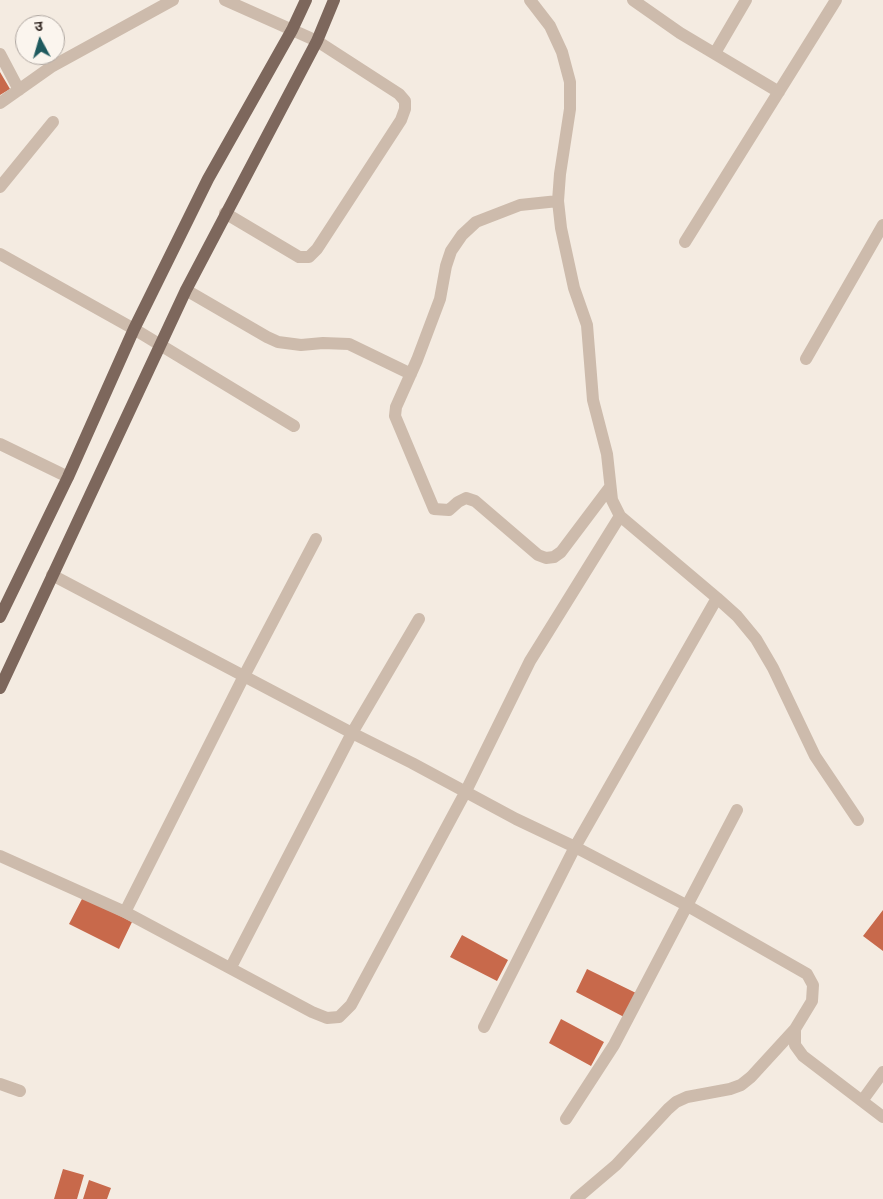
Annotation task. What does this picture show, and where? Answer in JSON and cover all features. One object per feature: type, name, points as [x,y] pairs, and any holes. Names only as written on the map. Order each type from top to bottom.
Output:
[{"type":"main road","points":[[0,617],[3,600],[68,477],[134,329],[208,179],[292,30],[306,0]]},
{"type":"main road","points":[[0,688],[186,290],[316,41],[334,0]]},
{"type":"street","points":[[0,103],[51,67],[173,0]]},
{"type":"street","points":[[225,0],[316,41],[399,94],[405,101],[406,108],[401,120],[317,250],[308,257],[299,257],[225,213]]},
{"type":"street","points":[[530,0],[550,26],[562,52],[570,82],[570,109],[560,174],[558,201],[566,256],[587,325],[594,400],[608,454],[612,500],[620,516],[737,616],[756,639],[773,668],[815,756],[858,820]]},
{"type":"street","points":[[633,0],[680,33],[779,92]]},
{"type":"street","points":[[715,53],[746,0]]},
{"type":"street","points":[[685,242],[836,0]]},
{"type":"street","points":[[0,54],[19,90]]},
{"type":"street","points":[[0,187],[53,122]]},
{"type":"street","points":[[558,201],[520,205],[497,213],[476,222],[462,235],[451,251],[446,266],[440,299],[396,407],[395,416],[434,509],[449,510],[466,498],[475,501],[538,555],[546,558],[554,557],[561,552],[610,487]]},
{"type":"street","points":[[806,359],[883,225]]},
{"type":"street","points":[[0,254],[161,344],[294,426]]},
{"type":"street","points":[[186,290],[278,342],[295,344],[349,344],[411,374]]},
{"type":"street","points":[[0,444],[68,477]]},
{"type":"street","points":[[0,856],[125,912],[312,1012],[327,1018],[339,1017],[351,1005],[466,791],[530,662],[620,516]]},
{"type":"street","points":[[125,912],[244,676],[316,539]]},
{"type":"street","points":[[52,575],[466,791],[516,819],[575,847],[686,905],[807,974],[813,985],[812,1001],[795,1029],[751,1077],[741,1085],[730,1089],[687,1097],[672,1105],[616,1165],[576,1199]]},
{"type":"street","points":[[484,1027],[575,847],[717,598]]},
{"type":"street","points":[[231,967],[352,733],[419,619]]},
{"type":"street","points":[[566,1119],[614,1045],[736,810]]},
{"type":"street","points":[[795,1029],[795,1046],[803,1056],[883,1117]]},
{"type":"street","points":[[862,1101],[883,1072]]},
{"type":"street","points":[[0,1084],[20,1091]]},
{"type":"building","points":[[0,72],[10,89],[0,95]]},
{"type":"building","points":[[83,897],[132,922],[119,949],[69,924]]},
{"type":"building","points":[[883,910],[883,951],[863,936]]},
{"type":"building","points":[[462,935],[508,960],[497,981],[450,957]]},
{"type":"building","points":[[587,969],[636,993],[624,1017],[576,992]]},
{"type":"building","points":[[561,1019],[604,1042],[591,1066],[549,1043]]},
{"type":"building","points":[[63,1169],[84,1175],[77,1199],[54,1199]]},
{"type":"building","points":[[89,1180],[111,1188],[107,1199],[83,1199]]}]
